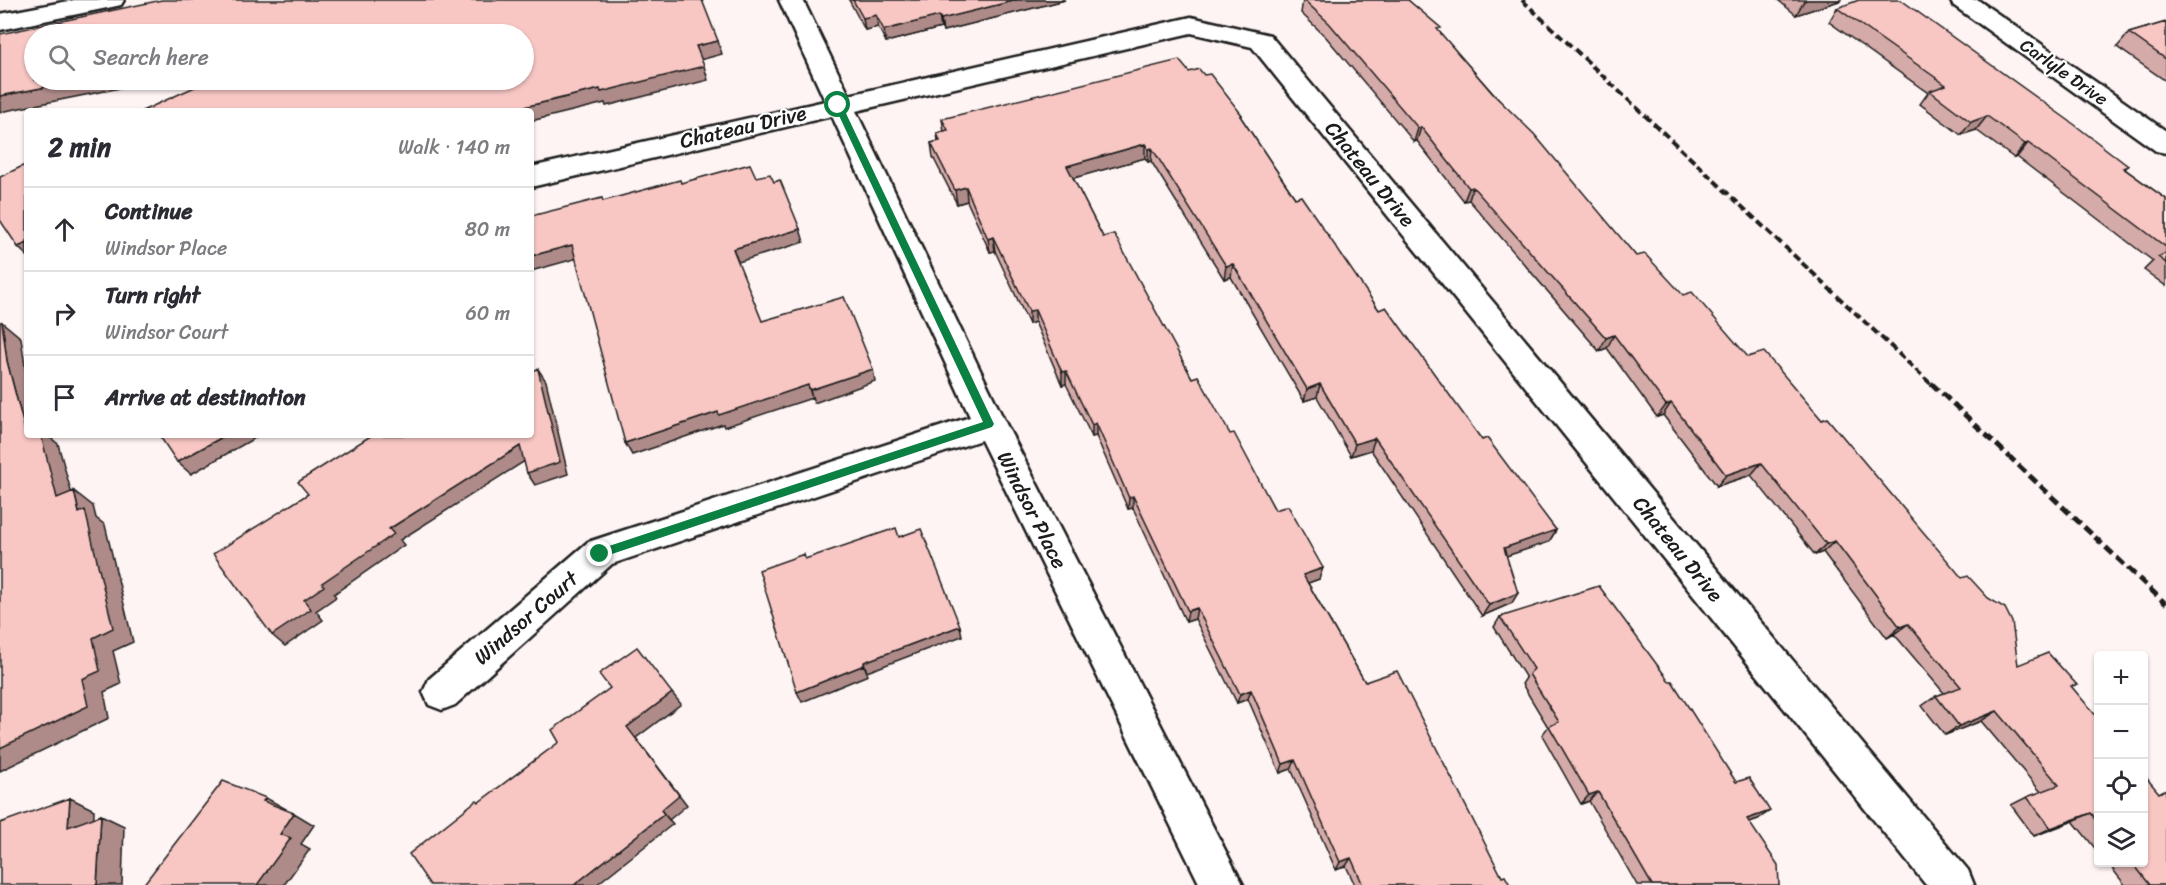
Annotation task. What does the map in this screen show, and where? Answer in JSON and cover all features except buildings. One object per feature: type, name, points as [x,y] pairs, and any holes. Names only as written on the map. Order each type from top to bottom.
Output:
[{"type":"street","points":[[0,22],[112,0]]},
{"type":"street","name":"Windsor Place","points":[[791,0],[838,105],[989,424],[1222,885]]},
{"type":"street","name":"Carlyle Drive","points":[[1962,0],[2166,144]]},
{"type":"street","name":"Chateau Drive","points":[[534,176],[1191,26],[1261,41],[1953,885]]},
{"type":"street","name":"Windsor Court","points":[[442,692],[600,554],[989,424]]},
{"type":"railway","points":[[1522,0],[1932,385]]},
{"type":"railway","points":[[1931,383],[2166,604]]},
{"type":"route","points":[[600,554],[989,424],[838,105]]}]
